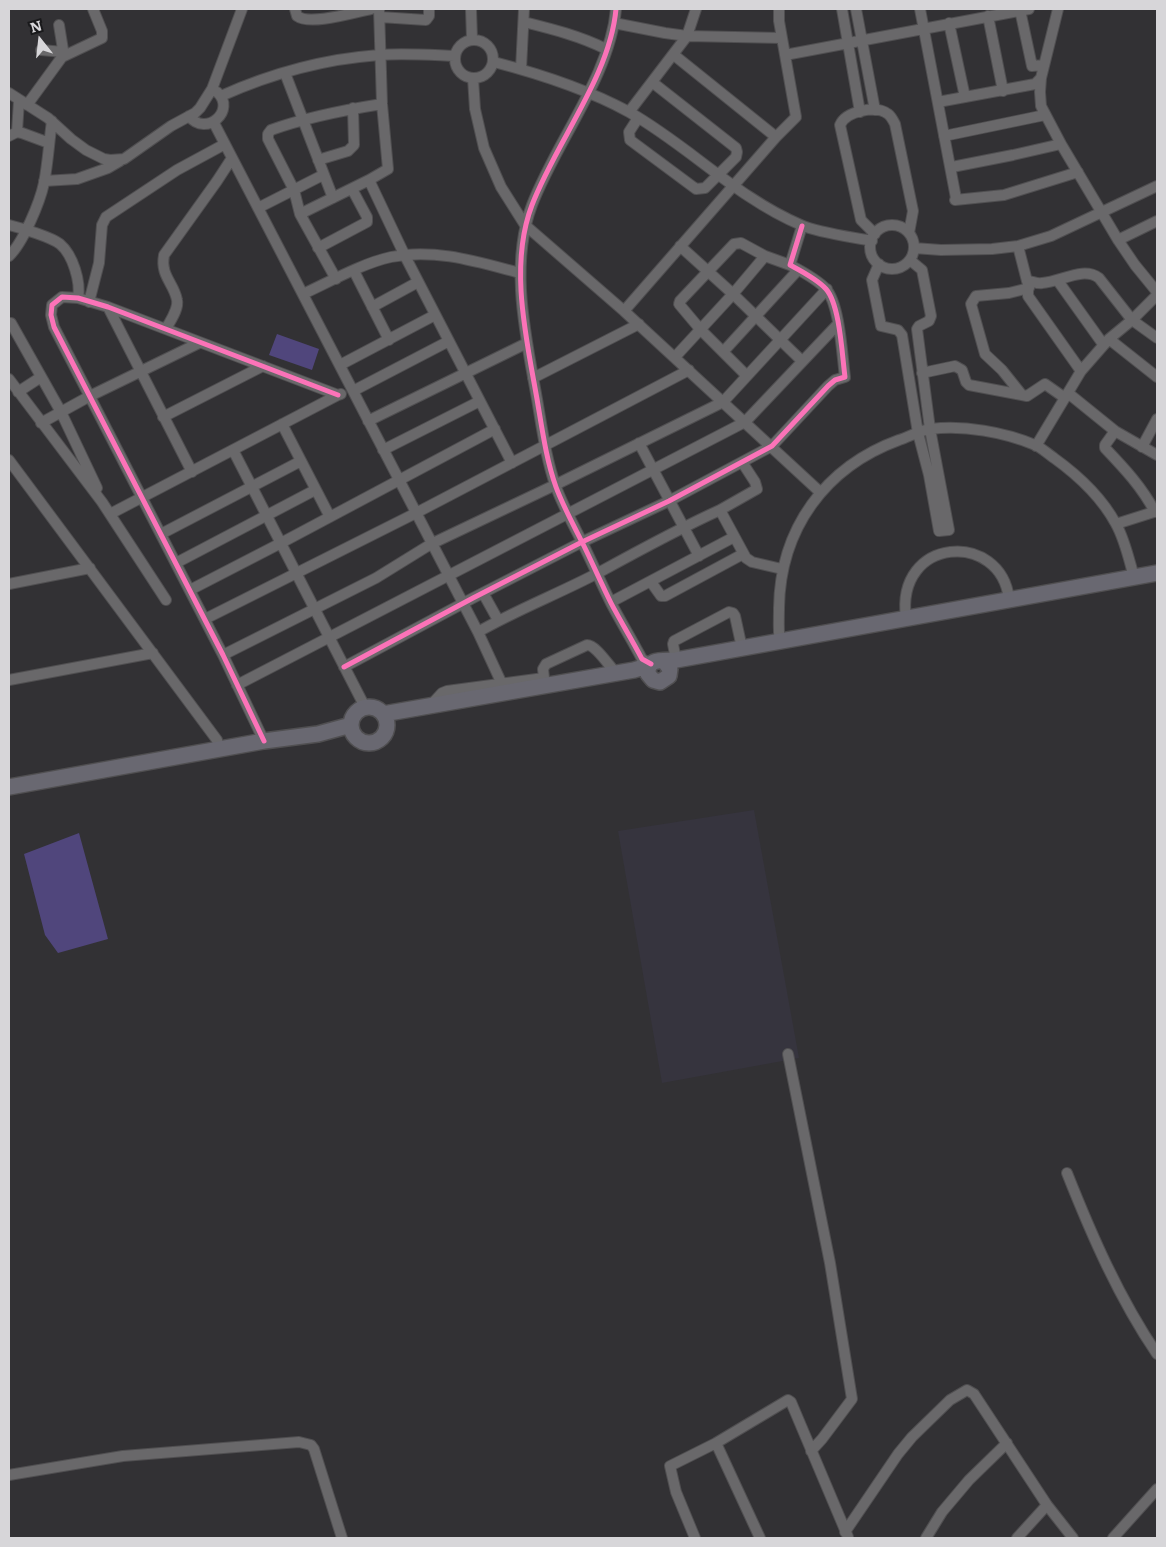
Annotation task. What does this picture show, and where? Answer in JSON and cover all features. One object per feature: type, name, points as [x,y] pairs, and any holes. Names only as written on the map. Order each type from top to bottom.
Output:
[{"type":"highway","points":[[384,718],[502,688],[662,665],[742,648],[1157,573]]},
{"type":"highway","points":[[662,665],[679,668],[1157,584]]},
{"type":"highway","points":[[384,718],[628,679],[640,678],[664,681],[662,665]]},
{"type":"highway","points":[[365,707],[375,708],[384,718],[385,732],[375,741],[361,741],[352,730],[354,715],[365,707]]},
{"type":"highway","points":[[9,787],[264,741],[352,730]]},
{"type":"street","points":[[49,143],[13,134],[23,102],[64,54],[102,38],[102,31],[93,9]]},
{"type":"street","points":[[44,181],[77,179],[108,168],[200,108],[212,89],[242,9]]},
{"type":"street","points":[[295,9],[297,16],[301,20],[311,21],[329,13],[371,9]]},
{"type":"street","points":[[300,214],[388,170],[382,104],[379,13],[426,20],[430,9]]},
{"type":"street","points":[[471,9],[472,39]]},
{"type":"street","points":[[521,69],[524,9]]},
{"type":"street","points":[[616,9],[606,49],[589,93],[541,183],[524,225],[520,273],[527,343],[545,446],[555,485],[567,514],[642,659],[662,665],[674,641],[729,612],[735,616],[742,648]]},
{"type":"street","points":[[629,112],[687,36],[696,9]]},
{"type":"street","points":[[624,311],[776,137],[796,117],[779,21],[779,9]]},
{"type":"street","points":[[842,9],[860,112]]},
{"type":"street","points":[[856,9],[875,110]]},
{"type":"street","points":[[920,9],[944,136],[952,167],[955,200],[1004,195],[1078,172]]},
{"type":"street","points":[[1038,81],[1058,9]]},
{"type":"street","points":[[785,55],[1024,10],[1032,66],[1038,81],[1040,100],[1045,115],[1118,240],[1134,265],[1157,293],[1132,320],[1106,342],[1081,371],[1036,446]]},
{"type":"street","points":[[988,16],[1003,91]]},
{"type":"street","points":[[524,22],[566,33],[606,49]]},
{"type":"street","points":[[614,23],[687,36],[782,38]]},
{"type":"street","points":[[950,23],[965,97]]},
{"type":"street","points":[[59,25],[64,54]]},
{"type":"street","points":[[472,39],[484,41],[488,45],[492,50],[494,62],[484,76],[472,78],[461,73],[457,68],[455,56],[461,45],[472,39]]},
{"type":"street","points":[[41,50],[64,54]]},
{"type":"street","points":[[220,96],[243,86],[320,64],[380,55],[455,56]]},
{"type":"street","points":[[674,55],[776,137]]},
{"type":"street","points":[[494,62],[521,69],[589,93],[629,112],[733,186],[802,226],[873,238]]},
{"type":"street","points":[[1032,66],[1044,65]]},
{"type":"street","points":[[285,73],[333,198]]},
{"type":"street","points":[[472,78],[475,109],[484,148],[501,187],[524,225],[639,324],[820,492]]},
{"type":"street","points":[[938,102],[1003,91],[1038,81]]},
{"type":"street","points":[[638,118],[629,132],[630,140],[696,189],[705,188],[736,157],[736,148],[652,82]]},
{"type":"street","points":[[189,116],[196,123],[214,123],[224,107],[220,96],[212,89]]},
{"type":"street","points":[[9,93],[52,121],[71,140],[98,156],[110,160],[124,159]]},
{"type":"street","points":[[336,279],[300,214],[294,190],[268,139],[268,134],[271,130],[302,120],[353,108],[382,104]]},
{"type":"street","points":[[318,160],[348,150],[354,145],[353,108]]},
{"type":"street","points":[[873,238],[861,220],[840,125],[842,120],[848,116],[860,112],[875,110],[889,114],[895,124],[913,211],[909,233]]},
{"type":"street","points":[[944,136],[1045,115]]},
{"type":"street","points":[[9,256],[15,250],[26,230],[44,181],[52,121]]},
{"type":"street","points":[[214,123],[478,632],[502,688],[544,678],[543,669],[546,664],[590,645],[595,648],[616,673]]},
{"type":"street","points":[[89,302],[99,264],[102,225],[106,217],[177,170],[225,144]]},
{"type":"street","points":[[952,167],[1061,144]]},
{"type":"street","points":[[166,329],[176,309],[177,301],[164,269],[164,255],[232,158]]},
{"type":"street","points":[[258,208],[324,175]]},
{"type":"street","points":[[369,180],[418,282],[512,463]]},
{"type":"street","points":[[914,248],[941,250],[992,249],[1018,246],[1051,236],[1157,186]]},
{"type":"street","points":[[318,248],[366,224],[368,221],[352,189]]},
{"type":"street","points":[[366,217],[383,209]]},
{"type":"street","points":[[1118,240],[1157,221]]},
{"type":"street","points":[[9,225],[54,241],[63,248],[78,276],[80,290],[78,298]]},
{"type":"street","points":[[723,352],[756,316],[794,268],[802,226]]},
{"type":"street","points":[[898,226],[909,233],[914,243],[910,260],[899,268],[892,269],[879,264],[870,247],[873,238],[880,230],[898,226]]},
{"type":"street","points":[[344,667],[463,603],[772,446],[828,386],[835,380],[845,377],[838,324],[832,299],[827,290],[794,268],[765,256],[741,243],[737,243],[729,248],[708,270],[680,301],[679,307],[747,376]]},
{"type":"street","points":[[680,246],[708,270],[802,362]]},
{"type":"street","points":[[1018,246],[1028,284],[1028,296],[1081,371]]},
{"type":"street","points":[[303,294],[354,271],[392,257],[427,254],[444,255],[520,273]]},
{"type":"street","points":[[675,357],[765,256]]},
{"type":"street","points":[[879,264],[872,280],[881,326],[901,332],[918,433],[929,475],[939,531],[949,530],[930,429],[917,328],[929,321],[931,316],[922,270],[910,260]]},
{"type":"street","points":[[354,271],[389,340]]},
{"type":"street","points":[[1022,396],[1002,370],[985,354],[971,304],[976,296],[1009,292],[1028,284],[1089,273],[1096,276],[1132,320],[1157,338]]},
{"type":"street","points":[[1058,280],[1106,342],[1157,377]]},
{"type":"street","points":[[372,307],[418,282]]},
{"type":"street","points":[[224,655],[376,578],[431,544],[723,402],[827,290]]},
{"type":"street","points":[[264,741],[224,655],[54,327],[51,315],[52,305],[62,297],[78,298],[108,307],[338,394],[354,393],[449,341]]},
{"type":"street","points":[[108,307],[192,472]]},
{"type":"street","points":[[340,365],[435,315]]},
{"type":"street","points":[[9,323],[11,323],[61,412],[102,502]]},
{"type":"street","points":[[533,378],[639,324]]},
{"type":"street","points":[[237,685],[745,422],[838,324]]},
{"type":"street","points":[[42,423],[90,396],[199,342]]},
{"type":"street","points":[[368,421],[527,343]]},
{"type":"street","points":[[163,417],[263,366]]},
{"type":"street","points":[[922,373],[955,366],[962,370],[969,385],[1022,396],[1027,396],[1045,384],[1066,395],[1115,431],[1157,455]]},
{"type":"street","points":[[205,619],[416,513],[689,370]]},
{"type":"street","points":[[18,392],[40,377]]},
{"type":"street","points":[[9,379],[102,502],[166,600]]},
{"type":"street","points":[[110,514],[338,394]]},
{"type":"street","points":[[383,450],[480,401]]},
{"type":"street","points":[[1142,447],[1157,418]]},
{"type":"street","points":[[282,424],[330,517]]},
{"type":"street","points":[[190,590],[281,544],[494,429]]},
{"type":"street","points":[[780,642],[779,596],[782,569],[800,522],[820,492],[850,466],[884,446],[930,429],[961,429],[989,432],[1036,446],[1075,473],[1102,502],[1116,524],[1134,578]]},
{"type":"street","points":[[1115,431],[1105,444],[1105,448],[1138,483],[1156,512],[1116,524]]},
{"type":"street","points":[[640,443],[652,470],[698,556]]},
{"type":"street","points":[[233,450],[365,707]]},
{"type":"street","points":[[9,460],[217,740],[219,749]]},
{"type":"street","points":[[161,534],[301,461]]},
{"type":"street","points":[[478,632],[498,620],[597,573],[683,526],[720,510],[757,489],[755,482],[742,462]]},
{"type":"street","points":[[176,563],[315,490]]},
{"type":"street","points":[[720,510],[743,554],[752,562],[782,569]]},
{"type":"street","points":[[611,602],[734,537]]},
{"type":"street","points":[[906,618],[904,596],[909,581],[925,562],[948,552],[964,552],[987,561],[1004,580],[1009,599]]},
{"type":"street","points":[[651,582],[661,596],[665,596],[743,554]]},
{"type":"street","points":[[9,584],[90,568]]},
{"type":"street","points":[[483,593],[498,620]]},
{"type":"street","points":[[9,680],[153,653]]},
{"type":"street","points":[[788,1054],[830,1263],[852,1399],[811,1451]]},
{"type":"street","points":[[1067,1174],[1119,1293],[1139,1328],[1157,1354]]},
{"type":"street","points":[[846,1535],[898,1454],[950,1400],[964,1391],[968,1391],[974,1394],[1047,1505],[1073,1538]]},
{"type":"street","points":[[695,1538],[676,1492],[669,1467],[716,1443],[788,1400],[792,1402],[846,1535]]},
{"type":"street","points":[[9,1476],[123,1456],[306,1443],[314,1449],[342,1538]]},
{"type":"street","points":[[716,1443],[760,1538]]},
{"type":"street","points":[[926,1538],[942,1512],[969,1480],[1007,1443]]},
{"type":"street","points":[[1113,1538],[1157,1488]]},
{"type":"street","points":[[1017,1538],[1047,1505]]},
{"type":"shaded area","points":[[277,334],[319,349],[312,370],[269,355]]},
{"type":"shaded area","points":[[754,810],[799,1058],[662,1083],[618,831]]},
{"type":"shaded area","points":[[79,833],[108,939],[58,953],[45,935],[24,854]]},
{"type":"cycle path","points":[[616,9],[612,34],[604,59],[581,108],[542,181],[532,205],[525,228],[522,252],[522,301],[528,351],[545,443],[556,487],[615,610],[642,659],[651,664]]},
{"type":"cycle path","points":[[344,667],[473,598],[582,542],[669,501],[772,446],[828,386],[835,380],[845,377],[840,331],[831,296],[818,282],[790,265],[802,226]]},
{"type":"cycle path","points":[[264,741],[223,655],[54,327],[51,315],[52,305],[62,297],[78,298],[108,307],[338,395]]}]
